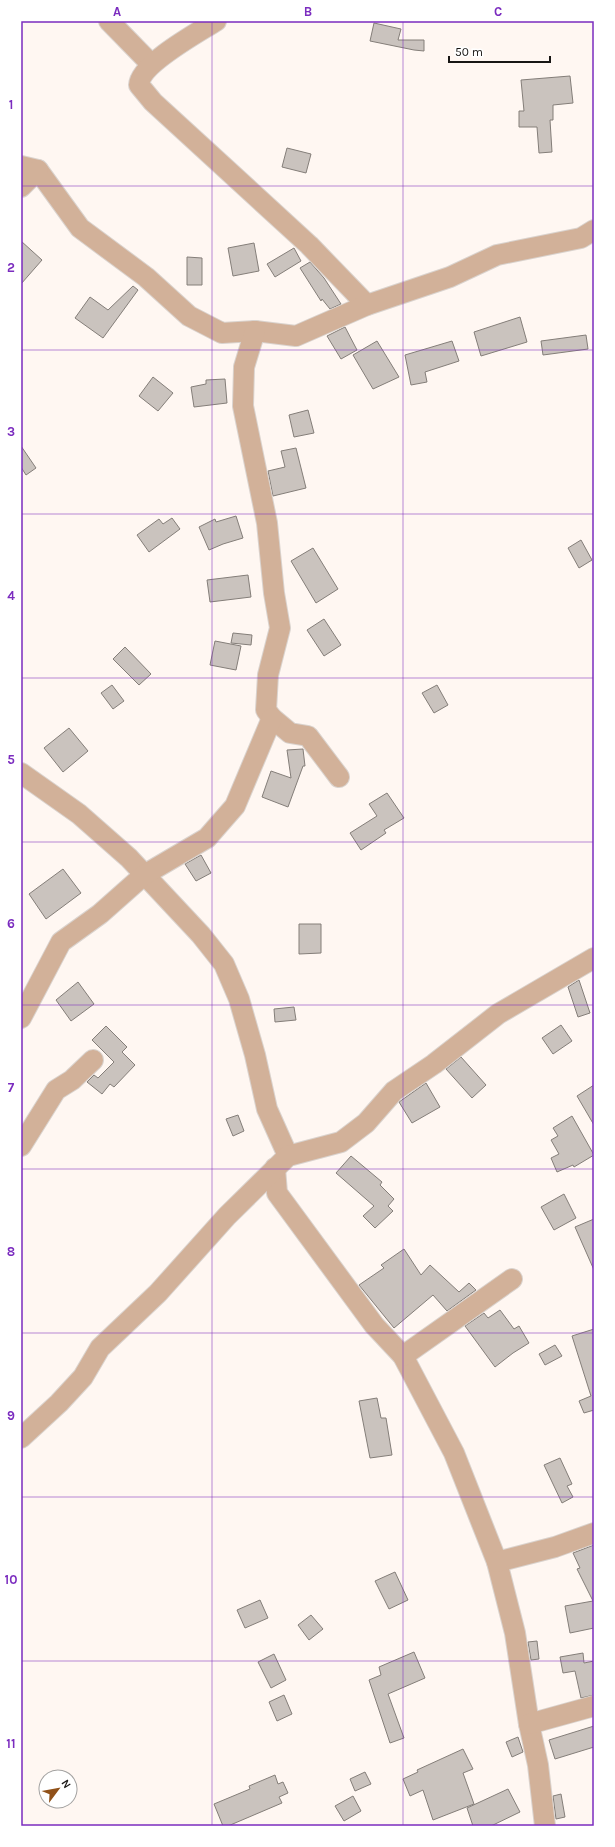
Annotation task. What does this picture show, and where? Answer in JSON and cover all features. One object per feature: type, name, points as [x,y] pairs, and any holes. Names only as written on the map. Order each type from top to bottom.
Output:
[{"type":"street","points":[[109,21],[151,64]]},
{"type":"street","points":[[216,21],[151,64],[139,78],[139,85],[153,102],[309,245],[367,305]]},
{"type":"street","points":[[21,187],[30,168],[80,228],[146,277],[189,316],[222,333],[254,331],[296,336],[367,305],[450,277],[497,256],[581,238],[594,230]]},
{"type":"street","points":[[254,331],[244,366],[243,406],[267,523],[274,593],[280,628],[268,675],[266,710],[272,718],[290,734],[308,736],[338,777]]},
{"type":"street","points":[[21,1018],[61,942],[100,914],[144,874],[206,838],[235,806],[272,718]]},
{"type":"street","points":[[21,773],[79,814],[129,858],[201,935],[224,964],[239,999],[253,1048],[266,1109],[281,1162],[277,1193],[374,1325],[402,1356],[454,1453],[497,1562],[515,1633],[529,1724],[538,1765],[545,1826]]},
{"type":"street","points":[[21,1438],[59,1403],[83,1377],[100,1348],[158,1293],[252,1190],[281,1162],[341,1142],[366,1123],[394,1091],[434,1064],[498,1014],[594,958]]},
{"type":"street","points":[[21,1146],[56,1090],[72,1080],[92,1060]]},
{"type":"street","points":[[252,1190],[277,1193]]},
{"type":"street","points":[[402,1356],[512,1278]]},
{"type":"street","points":[[497,1562],[555,1547],[594,1533]]},
{"type":"street","points":[[529,1724],[594,1706]]},
{"type":"building","points":[[374,23],[401,29],[398,40],[424,40],[424,51],[370,41]]},
{"type":"building","points":[[570,76],[573,103],[553,105],[553,120],[550,120],[552,152],[539,153],[537,127],[519,127],[519,111],[524,111],[521,80]]},
{"type":"building","points":[[287,148],[311,154],[306,173],[282,167]]},
{"type":"building","points":[[21,241],[42,260],[21,284]]},
{"type":"building","points":[[254,243],[259,271],[233,276],[228,248]]},
{"type":"building","points":[[294,248],[301,261],[275,277],[267,264]]},
{"type":"building","points":[[187,257],[202,258],[202,285],[187,285]]},
{"type":"building","points":[[310,262],[324,278],[341,304],[330,309],[322,299],[321,301],[300,268]]},
{"type":"building","points":[[133,286],[138,290],[103,338],[75,318],[90,297],[108,310]]},
{"type":"building","points":[[520,317],[527,342],[481,356],[474,332]]},
{"type":"building","points":[[345,327],[357,350],[341,359],[327,336]]},
{"type":"building","points":[[586,335],[588,349],[543,355],[541,341]]},
{"type":"building","points":[[377,341],[399,377],[373,389],[353,355]]},
{"type":"building","points":[[452,341],[459,361],[425,372],[427,382],[411,385],[405,355]]},
{"type":"building","points":[[153,377],[173,393],[158,411],[139,396]]},
{"type":"building","points":[[225,379],[227,403],[194,407],[191,387],[206,384],[206,380]]},
{"type":"building","points":[[308,410],[314,433],[294,437],[289,415]]},
{"type":"building","points":[[21,446],[36,468],[26,475],[21,467]]},
{"type":"building","points":[[296,448],[306,488],[273,496],[268,471],[285,467],[281,451]]},
{"type":"building","points":[[236,516],[243,538],[209,550],[199,527],[215,519],[216,522]]},
{"type":"building","points":[[172,518],[180,529],[149,552],[137,535],[159,519],[163,524]]},
{"type":"building","points":[[581,540],[592,560],[579,568],[568,548]]},
{"type":"building","points":[[313,548],[338,589],[316,603],[291,561]]},
{"type":"building","points":[[248,575],[251,597],[210,602],[207,580]]},
{"type":"building","points":[[324,619],[341,645],[324,656],[307,630]]},
{"type":"building","points":[[233,633],[252,635],[251,645],[231,643]]},
{"type":"building","points":[[215,641],[241,646],[236,670],[210,665]]},
{"type":"building","points":[[125,647],[151,674],[139,685],[113,659]]},
{"type":"building","points":[[112,685],[124,701],[113,709],[101,693]]},
{"type":"building","points":[[437,685],[448,705],[434,713],[422,693]]},
{"type":"building","points":[[69,728],[88,751],[63,772],[44,748]]},
{"type":"building","points":[[303,749],[305,766],[303,766],[288,807],[262,797],[271,771],[291,778],[287,750]]},
{"type":"building","points":[[387,793],[404,818],[384,830],[386,833],[361,850],[350,833],[377,816],[369,804]]},
{"type":"building","points":[[201,855],[211,873],[196,881],[185,864]]},
{"type":"building","points":[[63,869],[81,893],[46,919],[29,894]]},
{"type":"building","points":[[299,924],[321,924],[321,953],[299,954]]},
{"type":"building","points":[[579,980],[590,1013],[578,1017],[568,987]]},
{"type":"building","points":[[78,982],[94,1004],[71,1021],[56,1000]]},
{"type":"building","points":[[294,1007],[296,1020],[275,1022],[274,1009]]},
{"type":"building","points":[[561,1025],[572,1041],[553,1054],[542,1038]]},
{"type":"building","points":[[106,1026],[127,1047],[122,1052],[135,1065],[114,1087],[110,1084],[102,1094],[87,1082],[94,1075],[98,1078],[114,1062],[92,1040]]},
{"type":"building","points":[[461,1057],[486,1085],[472,1098],[446,1069]]},
{"type":"building","points":[[426,1083],[440,1107],[412,1123],[399,1102]]},
{"type":"building","points":[[594,1085],[594,1125],[577,1096]]},
{"type":"building","points":[[238,1115],[244,1131],[233,1136],[226,1119]]},
{"type":"building","points":[[572,1116],[594,1155],[574,1167],[573,1165],[557,1172],[551,1158],[559,1154],[551,1140],[558,1136],[553,1128]]},
{"type":"building","points":[[351,1156],[382,1182],[380,1185],[394,1199],[388,1206],[393,1211],[375,1228],[363,1216],[374,1206],[336,1173]]},
{"type":"building","points":[[564,1194],[576,1218],[554,1230],[541,1207]]},
{"type":"building","points":[[594,1219],[594,1270],[575,1227]]},
{"type":"building","points":[[404,1249],[421,1275],[430,1265],[459,1292],[469,1283],[476,1290],[447,1311],[433,1295],[394,1328],[359,1285],[384,1268],[381,1265]]},
{"type":"building","points":[[500,1310],[514,1329],[519,1326],[529,1343],[495,1367],[465,1326],[484,1313],[488,1318]]},
{"type":"building","points":[[594,1329],[594,1410],[584,1413],[579,1401],[591,1396],[572,1336]]},
{"type":"building","points":[[555,1345],[562,1356],[545,1365],[539,1354]]},
{"type":"building","points":[[377,1398],[381,1418],[386,1418],[392,1455],[370,1458],[359,1401]]},
{"type":"building","points":[[560,1458],[572,1484],[567,1486],[573,1497],[562,1503],[544,1465]]},
{"type":"building","points":[[594,1545],[594,1628],[570,1633],[565,1606],[593,1601],[577,1569],[580,1568],[573,1553]]},
{"type":"building","points":[[395,1572],[408,1600],[389,1609],[375,1581]]},
{"type":"building","points":[[260,1600],[268,1618],[245,1628],[237,1610]]},
{"type":"building","points":[[311,1615],[323,1629],[309,1640],[298,1625]]},
{"type":"building","points":[[537,1641],[539,1659],[531,1660],[528,1642]]},
{"type":"building","points":[[414,1652],[425,1678],[388,1694],[404,1738],[390,1743],[369,1680],[381,1675],[379,1667]]},
{"type":"building","points":[[583,1653],[584,1663],[594,1661],[594,1695],[581,1698],[575,1671],[563,1673],[560,1657]]},
{"type":"building","points":[[274,1654],[286,1680],[271,1688],[258,1662]]},
{"type":"building","points":[[284,1695],[292,1714],[277,1721],[269,1702]]},
{"type":"building","points":[[594,1726],[594,1747],[555,1759],[549,1740]]},
{"type":"building","points":[[518,1737],[523,1752],[512,1757],[506,1742]]},
{"type":"building","points":[[463,1749],[473,1769],[463,1773],[474,1804],[433,1820],[423,1790],[410,1796],[403,1779],[418,1772],[417,1770]]},
{"type":"building","points":[[365,1772],[371,1784],[355,1791],[350,1779]]},
{"type":"building","points":[[275,1775],[278,1784],[283,1782],[288,1793],[279,1797],[282,1803],[228,1826],[223,1826],[214,1804],[250,1789],[249,1786]]},
{"type":"building","points":[[508,1789],[520,1812],[491,1826],[473,1826],[467,1808]]},
{"type":"building","points":[[561,1794],[565,1817],[556,1819],[553,1796]]},
{"type":"building","points":[[353,1796],[361,1811],[344,1821],[335,1806]]}]
